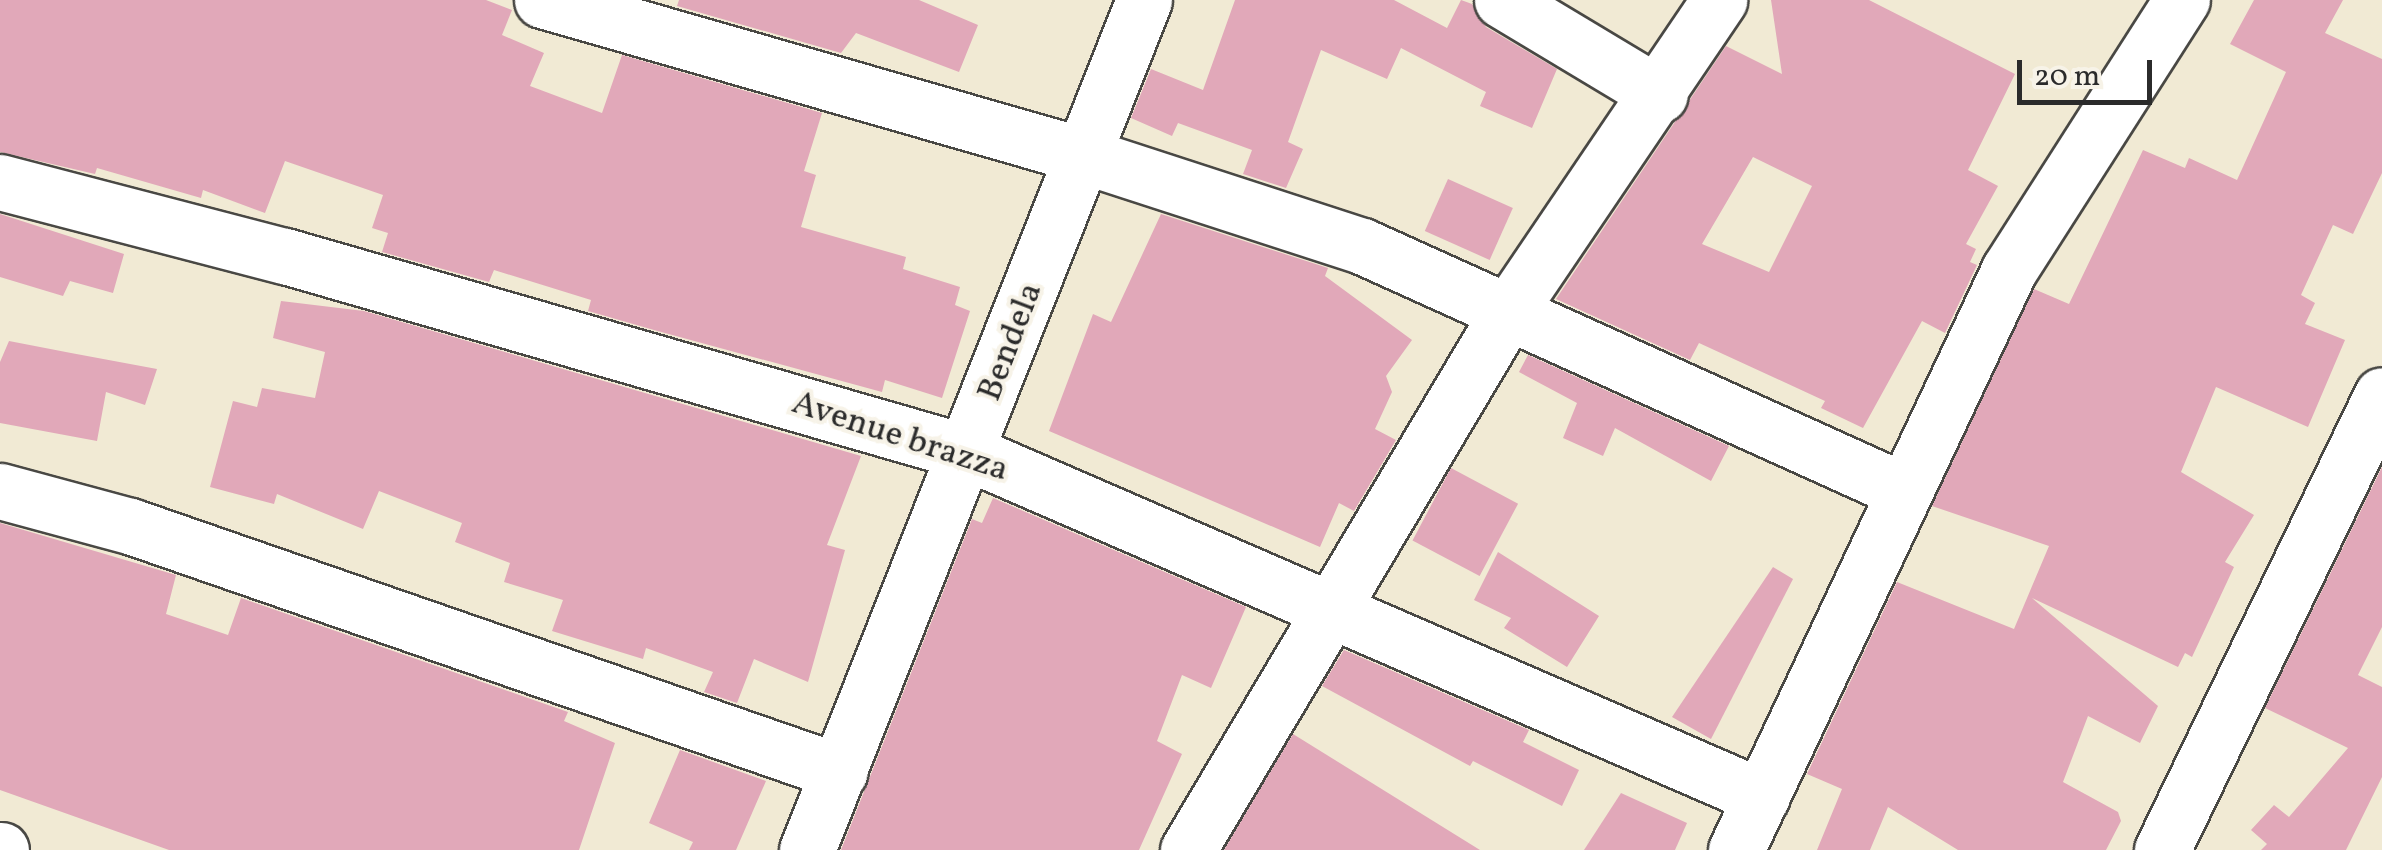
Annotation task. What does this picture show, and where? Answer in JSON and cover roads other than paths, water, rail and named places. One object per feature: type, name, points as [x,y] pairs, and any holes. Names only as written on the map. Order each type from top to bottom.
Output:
[{"type":"street","points":[[542,0],[648,14],[1362,246],[1902,490]]},
{"type":"street","name":"Bendela","points":[[806,850],[970,453],[1144,0]]},
{"type":"street","points":[[1502,0],[1660,95]]},
{"type":"street","points":[[1188,850],[1328,608],[1508,312],[1660,95],[1719,0]]},
{"type":"street","points":[[1736,850],[1902,490],[2009,270],[2134,65],[2182,0]]},
{"type":"street","name":"Avenue brazza","points":[[0,182],[286,256],[970,453],[1762,797]]},
{"type":"street","points":[[2162,850],[2382,395]]},
{"type":"street","points":[[0,491],[130,526],[840,772]]}]
